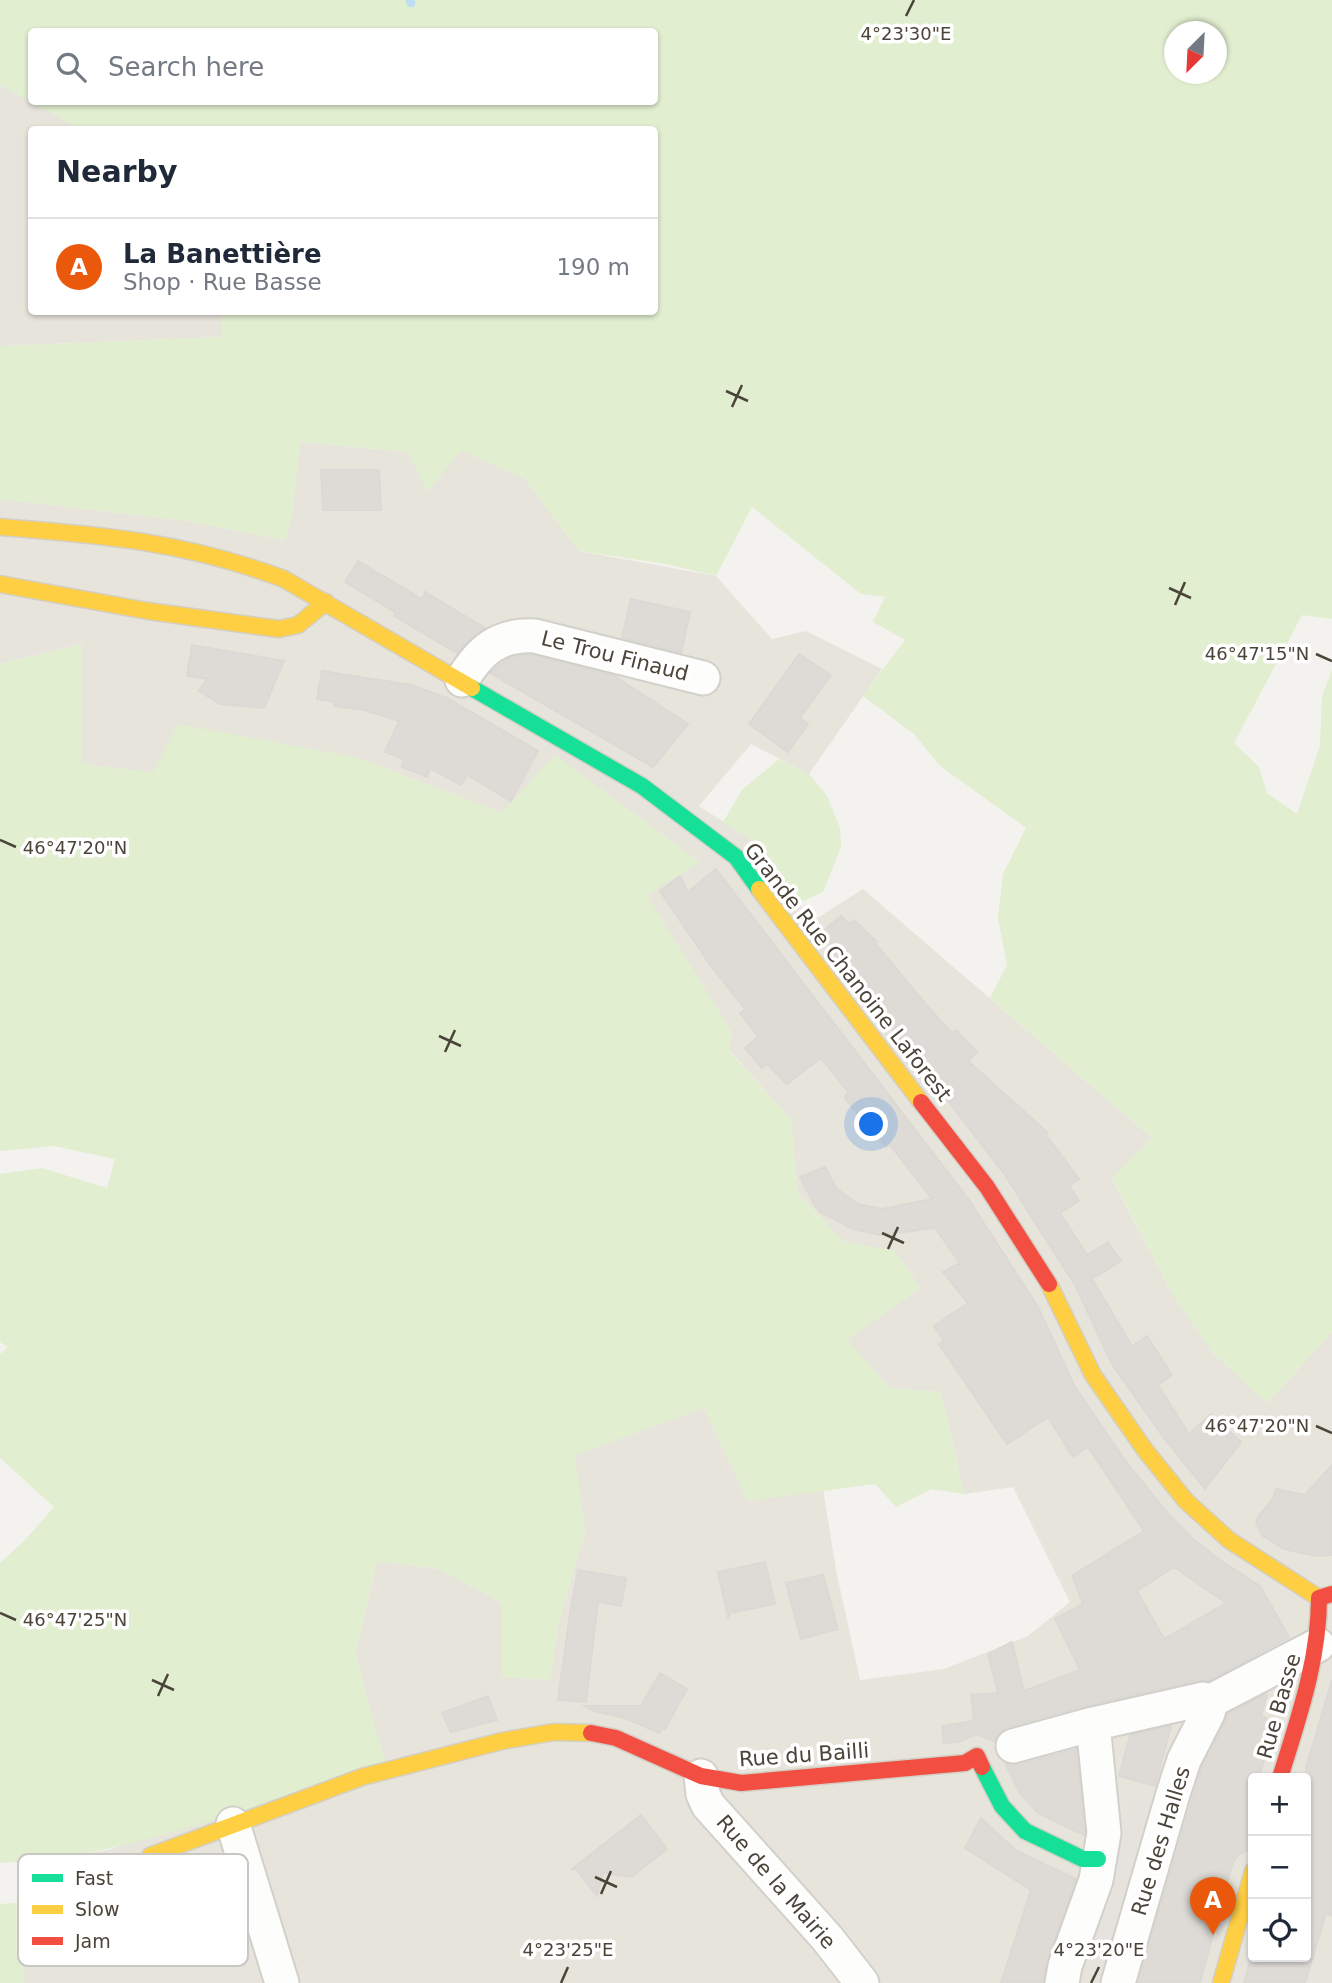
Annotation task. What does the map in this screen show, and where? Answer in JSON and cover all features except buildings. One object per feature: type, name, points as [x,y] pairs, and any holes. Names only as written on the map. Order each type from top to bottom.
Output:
[{"type":"main road","name":"Grande Rue Chanoine Laforest","points":[[0,527],[123,538],[194,550],[284,579],[642,786],[736,857],[845,1004],[987,1187],[1058,1297],[1093,1375],[1145,1450],[1186,1501],[1229,1540],[1326,1596]]},
{"type":"main road","points":[[0,584],[148,611],[279,629],[298,625],[327,602]]},
{"type":"main road","name":"Rue Basse","points":[[1281,1773],[1318,1645],[1326,1596]]},
{"type":"main road","name":"Rue du Bailli","points":[[155,1854],[362,1777],[502,1741],[554,1732],[593,1733],[616,1738],[701,1776],[741,1783],[782,1782],[965,1763],[977,1756],[1002,1806],[1025,1831],[1083,1859],[1098,1860]]},
{"type":"main road","points":[[1221,1983],[1248,1888]]},
{"type":"street","name":"Le Trou Finaud","points":[[462,680],[473,662],[485,650],[516,635],[535,636],[703,678]]},
{"type":"street","points":[[1013,1746],[1093,1724],[1203,1699],[1211,1701],[1318,1645]]},
{"type":"street","name":"Rue des Halles","points":[[1118,1983],[1184,1760],[1208,1713],[1211,1701]]},
{"type":"street","points":[[1062,1983],[1065,1966],[1096,1880],[1104,1833],[1093,1724]]},
{"type":"street","name":"Rue de la Mairie","points":[[701,1776],[703,1794],[708,1805],[827,1938],[862,1983]]},
{"type":"street","points":[[233,1824],[242,1854]]},
{"type":"street","points":[[248,1873],[282,1983]]},
{"type":"shaded area","points":[[0,85],[28,100],[28,105],[37,105],[75,126],[28,126],[28,315],[221,315],[221,337],[0,346]]},
{"type":"shaded area","points":[[300,442],[408,452],[461,450],[524,478],[579,551],[716,576],[772,639],[806,631],[882,669],[809,774],[751,744],[699,806],[764,848],[811,922],[863,889],[1152,1138],[1112,1179],[1170,1290],[1212,1352],[1267,1403],[1332,1332],[1332,1983],[24,1983],[24,1966],[248,1966],[248,1854],[81,1854],[108,1850],[384,1761],[355,1654],[377,1561],[439,1569],[502,1603],[502,1677],[550,1680],[558,1625],[585,1532],[574,1455],[704,1408],[748,1501],[823,1489],[836,1570],[860,1680],[944,1669],[1028,1636],[1070,1602],[1013,1487],[964,1494],[941,1392],[890,1388],[846,1340],[920,1288],[895,1251],[844,1242],[798,1194],[791,1120],[729,1050],[731,1031],[646,895],[699,862],[502,813],[359,758],[154,773],[82,764],[82,644],[0,664],[0,499],[187,521],[285,540],[292,513]]},
{"type":"shaded area","points":[[1133,1799],[1151,1803],[1114,1962],[1089,1951]]},
{"type":"green space","points":[[0,0],[1332,0],[1332,619],[1302,615],[1234,743],[1259,767],[1267,793],[1297,814],[1320,746],[1322,696],[1332,670],[1332,1332],[1267,1403],[1212,1352],[1170,1290],[1112,1178],[1152,1138],[990,998],[1007,965],[998,918],[1003,874],[1026,828],[939,765],[914,734],[863,696],[905,640],[873,622],[885,597],[861,594],[752,507],[716,576],[666,564],[579,551],[524,478],[461,450],[428,492],[408,452],[300,442],[292,513],[285,540],[187,521],[0,499],[0,346],[221,337],[221,315],[658,315],[658,126],[75,126],[37,105],[658,105],[658,28],[28,28],[28,100],[0,85]]},
{"type":"green space","points":[[82,644],[82,764],[153,772],[178,724],[359,758],[502,813],[555,755],[700,862],[647,895],[731,1031],[729,1051],[791,1120],[798,1194],[844,1242],[895,1251],[920,1288],[847,1340],[890,1388],[941,1392],[964,1494],[931,1489],[896,1507],[875,1484],[748,1501],[704,1408],[575,1455],[585,1532],[558,1625],[550,1680],[501,1677],[502,1603],[439,1569],[377,1561],[355,1654],[385,1761],[196,1826],[147,1839],[77,1854],[18,1854],[18,1862],[0,1863],[0,1563],[54,1507],[0,1458],[0,1354],[8,1347],[0,1342],[0,1174],[42,1168],[107,1188],[115,1159],[54,1146],[0,1151],[0,664]]},
{"type":"green space","points":[[779,759],[809,774],[827,796],[840,828],[841,847],[823,892],[799,903],[764,848],[723,822],[742,790]]},
{"type":"green space","points":[[18,1902],[18,1966],[24,1966],[24,1983],[0,1983],[0,1904]]},
{"type":"traffic: fast","points":[[472,688],[642,786],[736,857],[759,889]]},
{"type":"traffic: fast","points":[[982,1767],[1002,1806],[1025,1831],[1083,1859],[1098,1859]]},
{"type":"traffic: slow","points":[[0,527],[144,542],[248,566],[284,579],[472,688]]},
{"type":"traffic: slow","points":[[0,584],[148,611],[279,629],[298,625],[326,602]]},
{"type":"traffic: slow","points":[[759,889],[921,1102]]},
{"type":"traffic: slow","points":[[1049,1284],[1093,1375],[1145,1450],[1186,1501],[1229,1540],[1319,1598]]},
{"type":"traffic: slow","points":[[155,1854],[362,1777],[502,1741],[554,1732],[591,1733]]},
{"type":"traffic: slow","points":[[1221,1983],[1248,1888]]},
{"type":"traffic: jam","points":[[921,1102],[987,1187],[1049,1284]]},
{"type":"traffic: jam","points":[[1282,1773],[1311,1667],[1319,1598],[1332,1594]]},
{"type":"traffic: jam","points":[[591,1733],[616,1738],[701,1776],[741,1783],[965,1763],[977,1756],[982,1767]]},
{"type":"place","name":"La Banettière","points":[[1213,1935]]}]
